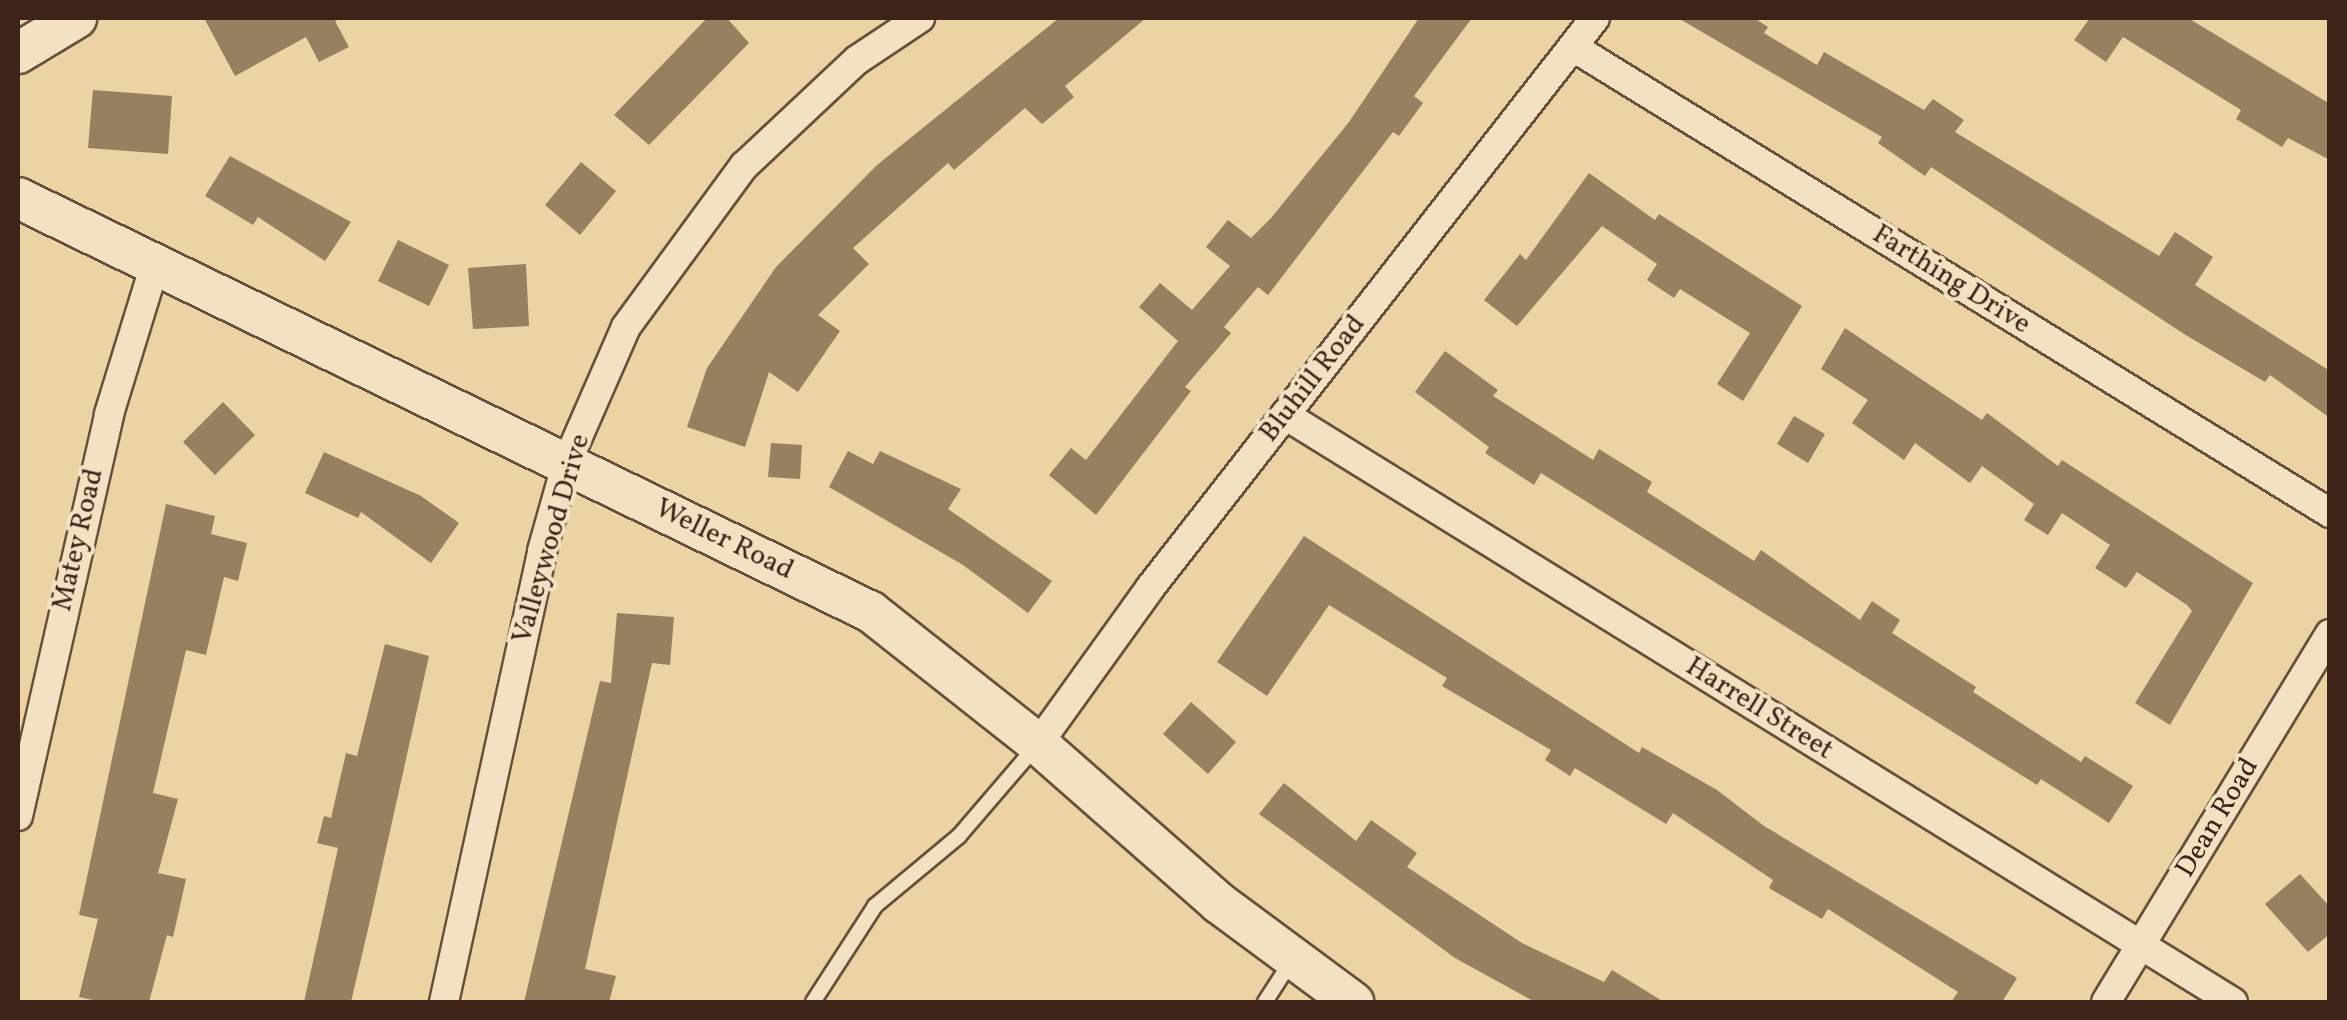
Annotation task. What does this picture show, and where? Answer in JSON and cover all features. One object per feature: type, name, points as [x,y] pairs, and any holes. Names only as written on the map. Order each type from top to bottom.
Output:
[{"type":"street","points":[[18,54],[76,18]]},
{"type":"street","name":"Valleywood Drive","points":[[444,1002],[567,462],[626,327],[744,166],[857,60],[920,18]]},
{"type":"street","name":"Bluhill Road","points":[[1038,744],[1285,415],[1595,18]]},
{"type":"street","name":"Farthing Drive","points":[[1573,47],[2330,512]]},
{"type":"street","name":"Weller Road","points":[[18,198],[154,268],[567,462],[870,612],[1038,744],[1293,960],[1352,1002]]},
{"type":"street","name":"Matey Road","points":[[18,816],[109,414],[154,268]]},
{"type":"street","name":"Harrell Street","points":[[1285,415],[2233,1002]]},
{"type":"street","name":"Dean Road","points":[[2106,1002],[2330,634]]},
{"type":"lane","points":[[813,1002],[875,906],[959,836],[1038,744]]},
{"type":"lane","points":[[1265,1002],[1293,960]]},
{"type":"building","points":[[204,18],[342,18],[335,21],[349,47],[319,62],[306,37],[235,76]]},
{"type":"building","points":[[707,18],[727,18],[749,43],[649,145],[614,115]]},
{"type":"building","points":[[1059,18],[1146,18],[1065,86],[1074,97],[1042,124],[1025,108],[954,170],[948,163],[853,248],[869,264],[818,315],[840,331],[798,392],[769,372],[745,447],[687,427],[707,368],[776,267],[877,165]]},
{"type":"building","points":[[1419,18],[1472,18],[1414,96],[1423,103],[1399,136],[1393,132],[1268,295],[1258,287],[1224,327],[1231,333],[1185,387],[1191,391],[1096,515],[1049,475],[1071,448],[1086,460],[1178,341],[1139,307],[1160,283],[1192,310],[1230,266],[1206,247],[1228,220],[1251,238],[1271,218],[1349,122]]},
{"type":"building","points":[[1678,18],[1754,18],[1768,27],[1764,33],[1817,65],[1824,52],[1924,110],[1933,99],[1964,120],[1955,132],[2159,256],[2175,232],[2213,257],[2195,285],[2330,371],[2330,418],[2270,375],[2265,382],[2184,334],[1931,167],[1925,176],[1878,143],[1882,137]]},
{"type":"building","points":[[2090,18],[2188,18],[2330,104],[2330,160],[2288,138],[2282,147],[2236,119],[2241,110],[2123,37],[2106,62],[2074,40]]},
{"type":"building","points":[[93,90],[172,96],[168,154],[88,148]]},
{"type":"building","points":[[230,156],[351,222],[325,261],[258,217],[253,225],[205,196]]},
{"type":"building","points":[[581,162],[616,191],[580,235],[545,205]]},
{"type":"building","points":[[1589,173],[1655,220],[1659,214],[1802,306],[1743,401],[1717,384],[1750,333],[1680,289],[1674,298],[1647,280],[1657,264],[1602,226],[1517,326],[1484,300],[1520,254],[1526,260]]},
{"type":"building","points":[[398,240],[449,265],[429,306],[378,281]]},
{"type":"building","points":[[526,264],[529,326],[473,329],[468,268]]},
{"type":"building","points":[[1845,328],[1982,420],[1987,413],[2058,466],[2062,460],[2253,583],[2170,725],[2135,703],[2192,611],[2137,572],[2126,588],[2095,568],[2110,545],[2062,513],[2048,535],[2024,520],[2034,504],[1982,466],[1970,483],[1915,443],[1904,460],[1852,423],[1868,400],[1821,369]]},
{"type":"building","points":[[1445,351],[1498,390],[1493,396],[1593,460],[1599,449],[1652,482],[1647,492],[1754,561],[1761,550],[1860,620],[1872,601],[1900,620],[1892,633],[1976,687],[1973,692],[2081,762],[2085,756],[2133,786],[2109,823],[2041,779],[2037,785],[1541,473],[1534,485],[1485,453],[1489,447],[1415,392]]},
{"type":"building","points":[[223,402],[255,435],[215,475],[183,442]]},
{"type":"building","points":[[1794,416],[1825,434],[1808,463],[1777,444]]},
{"type":"building","points":[[771,443],[802,445],[800,479],[768,477]]},
{"type":"building","points":[[848,451],[873,464],[880,451],[961,489],[948,509],[1052,581],[1028,613],[963,565],[829,487]]},
{"type":"building","points":[[324,452],[421,496],[459,523],[431,563],[361,512],[358,518],[305,493]]},
{"type":"building","points":[[166,504],[215,516],[211,534],[247,543],[238,581],[224,577],[206,655],[186,650],[153,793],[178,799],[158,873],[186,879],[173,937],[167,935],[149,1002],[101,1002],[79,997],[98,919],[79,915]]},
{"type":"building","points":[[1304,536],[1639,753],[1642,747],[1717,790],[1764,826],[2017,978],[2002,1002],[1951,1002],[1958,992],[1828,909],[1822,919],[1769,888],[1773,880],[1673,813],[1666,824],[1575,768],[1570,776],[1545,760],[1551,750],[1442,686],[1447,678],[1329,605],[1267,696],[1217,662]]},
{"type":"building","points":[[617,613],[674,617],[670,665],[652,663],[585,969],[616,976],[609,1002],[524,1002],[600,681],[611,683]]},
{"type":"building","points":[[385,644],[429,656],[372,912],[351,1002],[304,1002],[338,848],[317,843],[324,816],[331,818],[346,753],[357,756]]},
{"type":"building","points":[[1191,702],[1236,742],[1208,774],[1163,734]]},
{"type":"building","points":[[1284,783],[1356,841],[1371,820],[1417,853],[1407,867],[1522,943],[1604,982],[1612,970],[1664,1002],[1535,1002],[1455,958],[1259,814]]},
{"type":"building","points":[[2300,874],[2330,907],[2330,934],[2308,952],[2265,904]]}]
